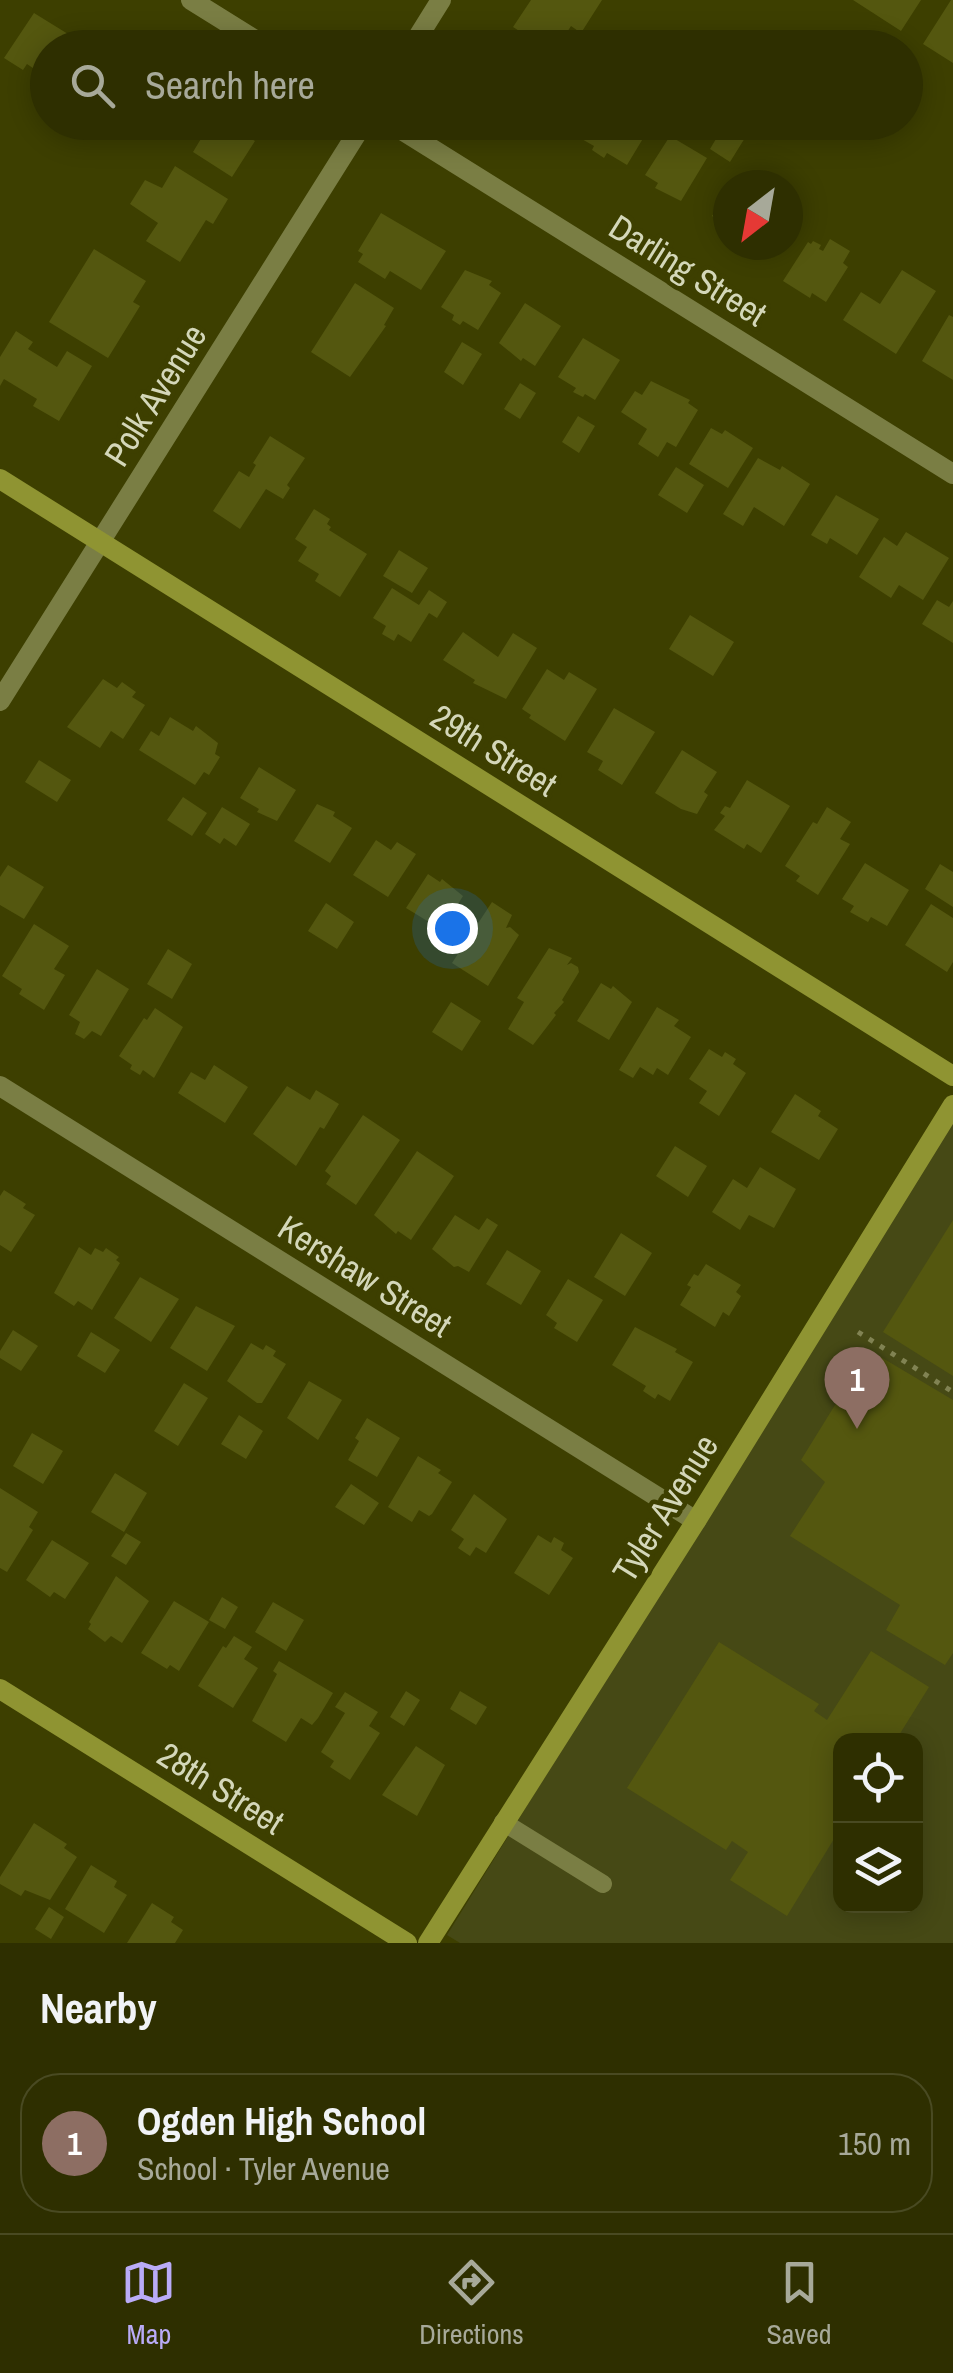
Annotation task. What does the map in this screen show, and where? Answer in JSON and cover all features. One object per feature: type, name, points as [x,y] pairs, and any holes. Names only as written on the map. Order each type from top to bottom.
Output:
[{"type":"street","points":[[192,0],[240,30]]},
{"type":"street","points":[[422,30],[441,0]]},
{"type":"street","name":"Polk Avenue","points":[[0,701],[353,140]]},
{"type":"street","name":"Darling Street","points":[[417,140],[953,474]]},
{"type":"street","name":"29th Street","points":[[0,479],[953,1076]]},
{"type":"street","name":"Kershaw Street","points":[[0,1086],[696,1521]]},
{"type":"street","name":"Tyler Avenue","points":[[428,1943],[696,1521],[953,1105]]},
{"type":"street","name":"28th Street","points":[[0,1689],[407,1943]]},
{"type":"lane","points":[[503,1822],[603,1884]]},
{"type":"path","points":[[858,1332],[953,1392]]},
{"type":"shaded area","points":[[953,1117],[953,1943],[460,1943],[447,1935]]},
{"type":"building","points":[[531,0],[602,0],[583,30],[571,26],[568,30],[513,27]]},
{"type":"building","points":[[853,0],[921,0],[899,30]]},
{"type":"building","points":[[953,0],[953,63],[923,44]]},
{"type":"building","points":[[34,13],[62,30],[30,30],[30,66],[27,64],[23,70],[4,58]]},
{"type":"building","points":[[200,140],[255,141],[232,177],[193,152]]},
{"type":"building","points":[[584,140],[642,140],[627,165],[607,153],[604,158],[592,150],[594,146]]},
{"type":"building","points":[[667,140],[677,140],[707,158],[681,201],[655,188],[658,183],[645,175]]},
{"type":"building","points":[[715,140],[744,140],[730,162],[710,149]]},
{"type":"building","points":[[175,166],[228,199],[213,224],[206,220],[180,262],[146,241],[158,223],[130,204],[145,180],[162,188]]},
{"type":"building","points":[[381,213],[446,251],[421,290],[390,271],[385,279],[358,262],[363,254],[358,251]]},
{"type":"building","points":[[830,239],[850,251],[843,263],[848,267],[826,302],[812,293],[810,298],[783,281],[796,260],[803,260],[808,242],[821,245],[819,249],[823,251]]},
{"type":"building","points":[[94,249],[146,281],[133,302],[140,306],[108,358],[49,322]]},
{"type":"building","points":[[465,270],[492,281],[489,285],[501,293],[478,330],[463,321],[460,325],[452,320],[454,315],[441,307]]},
{"type":"building","points":[[902,270],[936,291],[896,354],[843,320],[861,292],[880,304]]},
{"type":"building","points":[[355,283],[394,308],[350,377],[311,352]]},
{"type":"building","points":[[525,303],[561,326],[535,366],[523,358],[521,361],[499,343]]},
{"type":"building","points":[[949,315],[953,317],[953,380],[922,361]]},
{"type":"building","points":[[16,331],[33,342],[28,349],[57,367],[67,351],[92,366],[59,421],[33,406],[37,399],[4,379],[0,386],[0,357]]},
{"type":"building","points":[[583,338],[620,360],[595,400],[573,392],[576,388],[558,377]]},
{"type":"building","points":[[462,342],[482,354],[463,385],[444,372]]},
{"type":"building","points":[[651,381],[690,400],[688,403],[698,410],[676,447],[667,442],[658,457],[638,444],[647,429],[621,412],[635,391],[642,395]]},
{"type":"building","points":[[520,383],[536,393],[520,419],[504,409]]},
{"type":"building","points":[[578,416],[595,426],[579,453],[562,442]]},
{"type":"building","points":[[711,428],[722,434],[725,430],[753,448],[728,488],[689,464]]},
{"type":"building","points":[[270,436],[305,458],[287,485],[290,488],[283,499],[266,489],[240,529],[213,511],[239,471],[249,477]]},
{"type":"building","points":[[758,458],[780,470],[782,466],[810,484],[784,526],[754,507],[743,526],[723,514]]},
{"type":"building","points":[[676,467],[704,485],[687,513],[658,495]]},
{"type":"building","points":[[836,495],[879,519],[857,555],[830,538],[827,544],[811,535]]},
{"type":"building","points":[[314,509],[330,519],[329,530],[367,554],[340,597],[315,581],[319,574],[298,561],[307,547],[295,539]]},
{"type":"building","points":[[906,532],[949,558],[923,600],[899,585],[891,598],[859,577],[884,537],[897,546]]},
{"type":"building","points":[[399,550],[428,568],[412,593],[383,576]]},
{"type":"building","points":[[392,588],[419,605],[429,590],[447,602],[437,618],[429,613],[411,642],[398,634],[394,641],[382,634],[386,626],[373,618]]},
{"type":"building","points":[[937,600],[949,607],[953,601],[953,643],[922,624]]},
{"type":"building","points":[[690,615],[734,642],[713,676],[669,649]]},
{"type":"building","points":[[463,632],[498,657],[513,633],[537,648],[506,699],[473,683],[475,680],[443,660]]},
{"type":"building","points":[[547,669],[564,680],[569,672],[597,689],[565,741],[529,718],[531,715],[522,709]]},
{"type":"building","points":[[103,679],[117,688],[122,682],[136,692],[132,697],[145,705],[123,739],[111,731],[100,748],[67,727]]},
{"type":"building","points":[[614,708],[655,732],[622,785],[598,770],[603,761],[587,752]]},
{"type":"building","points":[[170,717],[193,731],[196,726],[218,743],[215,754],[220,757],[209,775],[204,772],[195,785],[139,750],[151,731],[159,736]]},
{"type":"building","points":[[682,750],[717,772],[704,792],[708,795],[697,814],[655,793]]},
{"type":"building","points":[[39,760],[71,780],[57,802],[25,782]]},
{"type":"building","points":[[259,767],[296,790],[277,821],[240,798]]},
{"type":"building","points":[[747,780],[790,806],[761,853],[747,844],[744,849],[714,830],[725,816],[720,813],[725,806],[730,808]]},
{"type":"building","points":[[183,797],[207,813],[192,836],[167,820]]},
{"type":"building","points":[[317,804],[335,812],[333,816],[352,828],[330,863],[294,841]]},
{"type":"building","points":[[222,807],[250,824],[236,846],[224,838],[220,844],[205,834]]},
{"type":"building","points":[[827,807],[851,822],[840,839],[850,844],[818,895],[796,881],[800,876],[785,866]]},
{"type":"building","points":[[376,840],[391,850],[397,842],[416,854],[388,897],[353,875]]},
{"type":"building","points":[[865,863],[909,890],[887,926],[850,912],[854,906],[842,899]]},
{"type":"building","points":[[940,864],[953,872],[953,907],[925,889]]},
{"type":"building","points":[[8,865],[44,887],[24,919],[0,905],[0,877]]},
{"type":"building","points":[[428,874],[440,882],[442,879],[463,896],[442,930],[406,908]]},
{"type":"building","points":[[492,902],[512,915],[506,928],[519,935],[488,986],[452,963]]},
{"type":"building","points":[[326,903],[354,922],[337,949],[308,931]]},
{"type":"building","points":[[931,904],[953,918],[953,962],[947,972],[905,945]]},
{"type":"building","points":[[34,924],[69,946],[54,969],[65,975],[44,1010],[19,994],[22,989],[2,976]]},
{"type":"building","points":[[549,948],[572,958],[567,965],[578,967],[579,972],[556,1015],[533,1045],[508,1029],[524,1002],[517,998]]},
{"type":"building","points":[[168,949],[192,964],[172,999],[147,984]]},
{"type":"building","points":[[97,969],[129,989],[101,1036],[92,1031],[84,1039],[75,1034],[80,1022],[69,1015]]},
{"type":"building","points":[[601,983],[611,989],[613,986],[632,1002],[609,1040],[577,1021]]},
{"type":"building","points":[[451,1002],[481,1021],[462,1051],[432,1032]]},
{"type":"building","points":[[657,1007],[679,1020],[674,1026],[691,1037],[668,1075],[657,1068],[653,1075],[640,1067],[633,1078],[619,1070]]},
{"type":"building","points":[[155,1008],[183,1027],[154,1078],[143,1070],[140,1075],[130,1069],[132,1065],[119,1056]]},
{"type":"building","points":[[709,1049],[736,1059],[733,1064],[746,1073],[719,1116],[699,1103],[707,1091],[689,1079]]},
{"type":"building","points":[[214,1065],[248,1087],[225,1123],[178,1093],[191,1072],[205,1080]]},
{"type":"building","points":[[287,1086],[310,1100],[316,1090],[339,1104],[296,1166],[253,1134]]},
{"type":"building","points":[[795,1094],[821,1111],[818,1116],[838,1129],[819,1160],[771,1132]]},
{"type":"building","points":[[363,1115],[400,1140],[356,1205],[326,1184],[331,1176],[325,1171]]},
{"type":"building","points":[[675,1146],[707,1166],[688,1197],[656,1176]]},
{"type":"building","points":[[417,1151],[454,1176],[411,1240],[398,1231],[396,1234],[374,1215]]},
{"type":"building","points":[[760,1167],[796,1189],[774,1228],[749,1215],[740,1230],[712,1212],[733,1179],[747,1188]]},
{"type":"building","points":[[4,1190],[35,1215],[11,1252],[0,1245],[0,1196]]},
{"type":"building","points":[[455,1215],[479,1230],[487,1218],[498,1225],[469,1272],[454,1267],[432,1249]]},
{"type":"building","points":[[953,1220],[953,1376],[883,1332]]},
{"type":"building","points":[[621,1233],[652,1253],[625,1296],[594,1277]]},
{"type":"building","points":[[79,1247],[91,1255],[95,1248],[103,1252],[106,1248],[119,1257],[116,1260],[120,1263],[92,1310],[78,1301],[74,1306],[54,1293]]},
{"type":"building","points":[[507,1250],[541,1271],[521,1305],[486,1284]]},
{"type":"building","points":[[706,1264],[741,1285],[736,1292],[741,1296],[729,1316],[723,1312],[715,1327],[680,1305],[691,1287],[687,1285]]},
{"type":"building","points":[[140,1277],[179,1299],[151,1342],[114,1318]]},
{"type":"building","points":[[568,1279],[603,1300],[577,1342],[554,1328],[557,1323],[546,1315]]},
{"type":"building","points":[[196,1306],[235,1326],[207,1371],[170,1348]]},
{"type":"building","points":[[635,1327],[693,1362],[670,1401],[658,1394],[655,1399],[643,1391],[646,1386],[612,1365]]},
{"type":"building","points":[[13,1330],[38,1346],[21,1371],[0,1358]]},
{"type":"building","points":[[91,1332],[120,1350],[105,1373],[77,1356]]},
{"type":"building","points":[[251,1343],[263,1350],[266,1345],[276,1351],[273,1356],[286,1364],[262,1403],[227,1381]]},
{"type":"building","points":[[869,1350],[953,1400],[953,1653],[945,1665],[886,1630],[900,1605],[790,1536],[825,1482],[801,1460]]},
{"type":"building","points":[[309,1381],[342,1400],[318,1440],[287,1418]]},
{"type":"building","points":[[184,1383],[208,1398],[178,1446],[154,1431]]},
{"type":"building","points":[[239,1415],[263,1431],[246,1459],[221,1444]]},
{"type":"building","points":[[367,1418],[400,1438],[377,1477],[348,1460]]},
{"type":"building","points":[[32,1433],[63,1451],[43,1484],[13,1466]]},
{"type":"building","points":[[418,1456],[452,1482],[432,1514],[419,1510],[412,1522],[388,1507]]},
{"type":"building","points":[[115,1473],[147,1493],[124,1532],[91,1512]]},
{"type":"building","points":[[351,1484],[379,1503],[364,1525],[335,1507]]},
{"type":"building","points":[[0,1488],[38,1512],[29,1527],[33,1530],[7,1572],[0,1568]]},
{"type":"building","points":[[474,1494],[507,1519],[486,1553],[476,1547],[470,1556],[458,1548],[464,1539],[451,1530]]},
{"type":"building","points":[[126,1533],[141,1542],[126,1565],[111,1556]]},
{"type":"building","points":[[538,1535],[551,1543],[554,1537],[564,1543],[561,1550],[573,1558],[549,1595],[514,1573]]},
{"type":"building","points":[[52,1540],[89,1563],[65,1599],[54,1592],[50,1597],[26,1580]]},
{"type":"building","points":[[116,1576],[149,1601],[122,1643],[111,1636],[105,1642],[88,1629]]},
{"type":"building","points":[[222,1597],[238,1607],[225,1629],[209,1620]]},
{"type":"building","points":[[174,1601],[209,1622],[179,1671],[170,1665],[167,1669],[141,1653]]},
{"type":"building","points":[[273,1602],[304,1620],[286,1651],[255,1632]]},
{"type":"building","points":[[234,1636],[252,1647],[244,1659],[258,1668],[233,1708],[198,1686],[223,1646],[226,1648]]},
{"type":"building","points":[[719,1642],[819,1704],[814,1711],[827,1720],[871,1651],[929,1687],[900,1733],[833,1733],[833,1840],[787,1916],[730,1880],[748,1852],[732,1841],[726,1850],[627,1788]]},
{"type":"building","points":[[279,1661],[333,1693],[312,1725],[301,1718],[286,1742],[252,1721],[277,1674],[273,1671]]},
{"type":"building","points":[[406,1691],[420,1700],[404,1726],[390,1717]]},
{"type":"building","points":[[460,1691],[487,1707],[476,1725],[450,1709]]},
{"type":"building","points":[[345,1692],[378,1712],[369,1726],[380,1733],[350,1780],[330,1767],[334,1761],[321,1752],[345,1713],[335,1707]]},
{"type":"building","points":[[416,1746],[445,1765],[417,1816],[382,1795]]},
{"type":"building","points":[[34,1823],[67,1844],[64,1848],[77,1857],[50,1900],[25,1890],[21,1896],[0,1884],[0,1877]]},
{"type":"building","points":[[91,1865],[117,1881],[114,1887],[127,1895],[104,1933],[65,1909]]},
{"type":"building","points":[[152,1903],[174,1917],[171,1922],[183,1930],[175,1943],[127,1943]]},
{"type":"building","points":[[49,1907],[64,1917],[51,1939],[35,1929]]},
{"type":"place","name":"Ogden High School","points":[[857,1429]]}]
